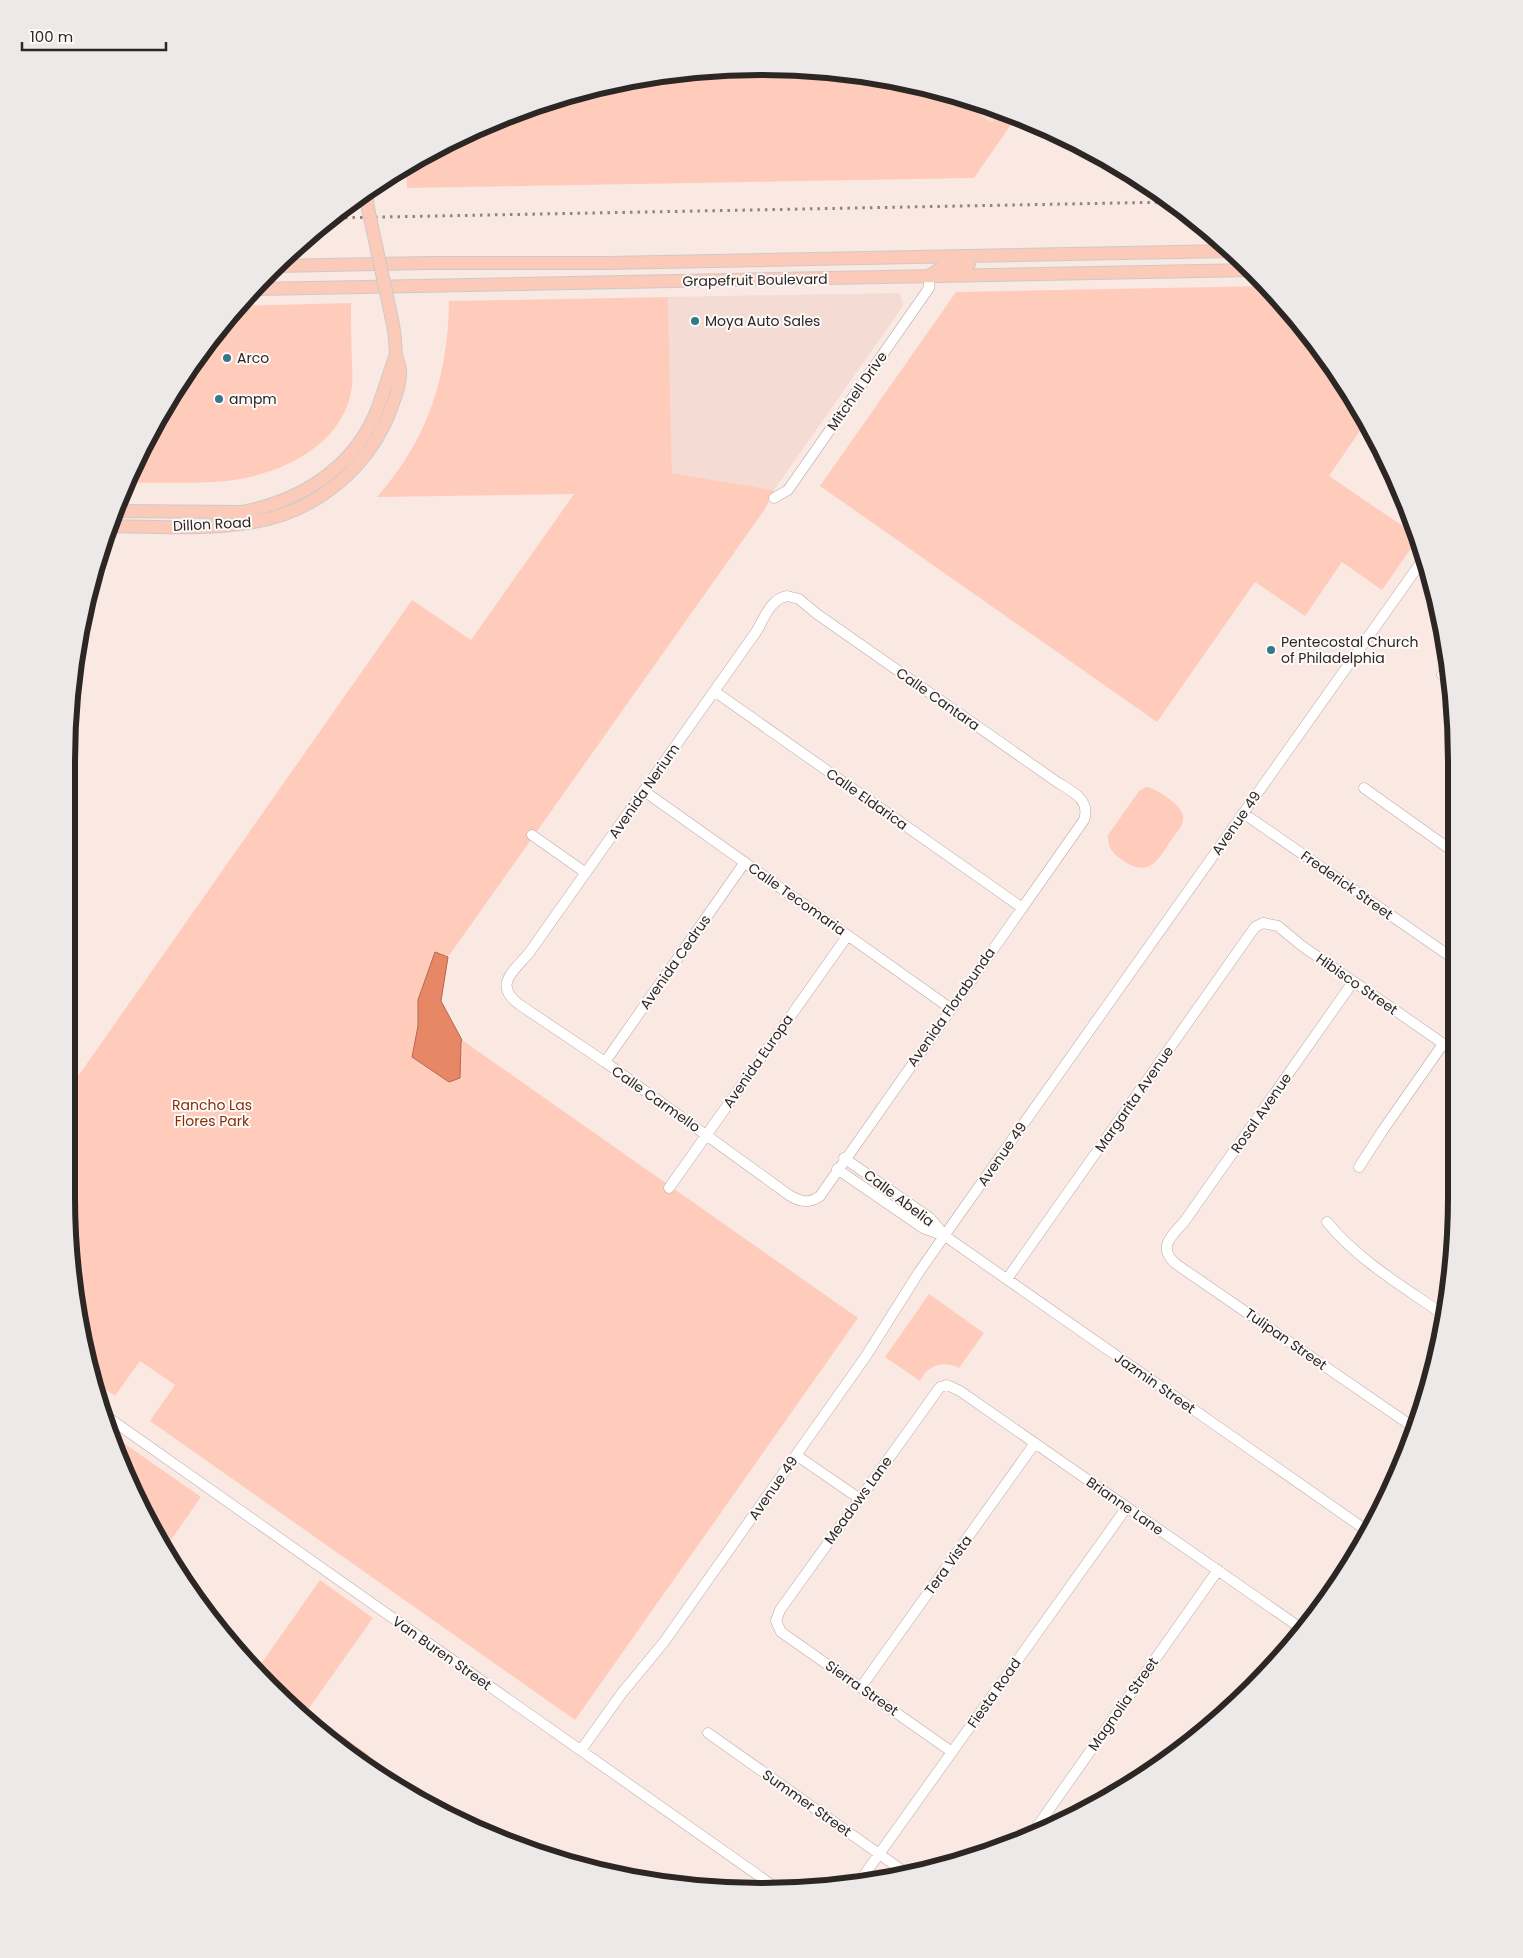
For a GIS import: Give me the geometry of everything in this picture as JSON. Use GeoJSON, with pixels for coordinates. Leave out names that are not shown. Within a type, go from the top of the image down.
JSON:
{"type":"FeatureCollection","features":[{"type":"Feature","properties":{"kind":"main road","name":"Dillon Road"},"geometry":{"type":"LineString","coordinates":[[117,526],[220,526],[276,517],[309,502],[336,485],[352,472],[378,436],[390,413],[400,372],[392,320],[368,200]]}},
{"type":"Feature","properties":{"kind":"main road","name":"Grapefruit Boulevard"},"geometry":{"type":"LineString","coordinates":[[287,266],[427,263],[616,263],[1221,251]]}},
{"type":"Feature","properties":{"kind":"main road"},"geometry":{"type":"LineString","coordinates":[[929,276],[943,267],[957,264],[1112,262],[1148,252]]}},
{"type":"Feature","properties":{"kind":"main road","name":"Grapefruit Boulevard"},"geometry":{"type":"LineString","coordinates":[[264,289],[1241,270]]}},
{"type":"Feature","properties":{"kind":"main road","name":"Dillon Road"},"geometry":{"type":"LineString","coordinates":[[122,511],[242,512],[261,509],[283,501],[311,487],[342,463],[362,440],[374,418],[396,355]]}},
{"type":"Feature","properties":{"kind":"street","name":"Mitchell Drive"},"geometry":{"type":"LineString","coordinates":[[774,498],[788,490],[845,410],[929,288],[929,276]]}},
{"type":"Feature","properties":{"kind":"street","name":"Avenue 49"},"geometry":{"type":"LineString","coordinates":[[581,1750],[622,1693],[664,1642],[866,1356],[919,1272],[1419,565]]}},
{"type":"Feature","properties":{"kind":"street","name":"Avenida Nerium"},"geometry":{"type":"LineString","coordinates":[[507,990],[508,976],[529,953],[586,873],[756,632],[774,602],[780,597],[787,596]]}},
{"type":"Feature","properties":{"kind":"street","name":"Calle Cantara"},"geometry":{"type":"LineString","coordinates":[[787,596],[800,599],[817,614],[1072,792],[1083,801],[1085,807]]}},
{"type":"Feature","properties":{"kind":"street","name":"Calle Eldarica"},"geometry":{"type":"LineString","coordinates":[[714,691],[1021,907]]}},
{"type":"Feature","properties":{"kind":"street"},"geometry":{"type":"LineString","coordinates":[[1364,788],[1448,848]]}},
{"type":"Feature","properties":{"kind":"street","name":"Calle Tecomaria"},"geometry":{"type":"LineString","coordinates":[[644,791],[950,1008]]}},
{"type":"Feature","properties":{"kind":"street","name":"Avenida Florabunda"},"geometry":{"type":"LineString","coordinates":[[808,1202],[820,1196],[844,1158],[1084,820],[1085,807]]}},
{"type":"Feature","properties":{"kind":"street","name":"Frederick Street"},"geometry":{"type":"LineString","coordinates":[[1243,813],[1448,954]]}},
{"type":"Feature","properties":{"kind":"street"},"geometry":{"type":"LineString","coordinates":[[532,835],[586,873]]}},
{"type":"Feature","properties":{"kind":"street","name":"Avenida Cedrus"},"geometry":{"type":"LineString","coordinates":[[605,1062],[744,862]]}},
{"type":"Feature","properties":{"kind":"street","name":"Hibisco Street"},"geometry":{"type":"LineString","coordinates":[[1263,923],[1271,923],[1278,926],[1302,946],[1447,1047]]}},
{"type":"Feature","properties":{"kind":"street","name":"Margarita Avenue"},"geometry":{"type":"LineString","coordinates":[[1007,1279],[1249,934],[1255,927],[1263,923]]}},
{"type":"Feature","properties":{"kind":"street","name":"Avenida Europa"},"geometry":{"type":"LineString","coordinates":[[669,1188],[848,935]]}},
{"type":"Feature","properties":{"kind":"street","name":"Rosal Avenue"},"geometry":{"type":"LineString","coordinates":[[1168,1243],[1171,1236],[1189,1214],[1353,982]]}},
{"type":"Feature","properties":{"kind":"street","name":"Calle Carmello"},"geometry":{"type":"LineString","coordinates":[[507,990],[514,1001],[605,1062],[789,1195],[808,1202]]}},
{"type":"Feature","properties":{"kind":"street"},"geometry":{"type":"LineString","coordinates":[[1360,1167],[1383,1130],[1447,1047]]}},
{"type":"Feature","properties":{"kind":"street","name":"Calle Abelia"},"geometry":{"type":"LineString","coordinates":[[844,1158],[930,1218],[945,1236]]}},
{"type":"Feature","properties":{"kind":"street","name":"Calle Abelia"},"geometry":{"type":"LineString","coordinates":[[837,1169],[923,1228],[945,1236]]}},
{"type":"Feature","properties":{"kind":"street"},"geometry":{"type":"LineString","coordinates":[[1328,1222],[1338,1235],[1363,1259],[1438,1311]]}},
{"type":"Feature","properties":{"kind":"street","name":"Jazmin Street"},"geometry":{"type":"LineString","coordinates":[[945,1236],[1363,1528]]}},
{"type":"Feature","properties":{"kind":"street","name":"Tulipan Street"},"geometry":{"type":"LineString","coordinates":[[1168,1243],[1167,1250],[1170,1258],[1176,1264],[1409,1424]]}},
{"type":"Feature","properties":{"kind":"street","name":"Brianne Lane"},"geometry":{"type":"LineString","coordinates":[[947,1385],[960,1391],[1297,1625]]}},
{"type":"Feature","properties":{"kind":"street","name":"Meadows Lane"},"geometry":{"type":"LineString","coordinates":[[776,1621],[780,1610],[934,1393],[940,1387],[947,1385]]}},
{"type":"Feature","properties":{"kind":"street","name":"Van Buren Street"},"geometry":{"type":"LineString","coordinates":[[112,1420],[769,1883]]}},
{"type":"Feature","properties":{"kind":"street","name":"Tera Vista"},"geometry":{"type":"LineString","coordinates":[[861,1687],[1035,1444]]}},
{"type":"Feature","properties":{"kind":"street"},"geometry":{"type":"LineString","coordinates":[[796,1455],[860,1499]]}},
{"type":"Feature","properties":{"kind":"street","name":"Fiesta Road"},"geometry":{"type":"LineString","coordinates":[[864,1875],[1126,1507]]}},
{"type":"Feature","properties":{"kind":"street","name":"Magnolia Street"},"geometry":{"type":"LineString","coordinates":[[1037,1825],[1218,1570]]}},
{"type":"Feature","properties":{"kind":"street","name":"Sierra Street"},"geometry":{"type":"LineString","coordinates":[[776,1621],[782,1632],[952,1752]]}},
{"type":"Feature","properties":{"kind":"street","name":"Summer Street"},"geometry":{"type":"LineString","coordinates":[[708,1732],[900,1869]]}},
{"type":"Feature","properties":{"kind":"shaded area"},"geometry":{"type":"Polygon","coordinates":[[[970,107],[996,116],[992,123],[970,107]]]}},
{"type":"Feature","properties":{"kind":"shaded area"},"geometry":{"type":"Polygon","coordinates":[[[900,293],[903,306],[774,490],[672,473],[668,297],[900,293]]]}},
{"type":"Feature","properties":{"kind":"shaded area"},"geometry":{"type":"Polygon","coordinates":[[[435,952],[448,957],[441,1001],[462,1040],[460,1078],[449,1082],[412,1057],[418,1026],[418,1000],[435,952]]]}},
{"type":"Feature","properties":{"kind":"green space"},"geometry":{"type":"Polygon","coordinates":[[[717,76],[806,76],[851,81],[939,98],[970,107],[992,123],[996,116],[1012,123],[974,178],[407,188],[406,174],[418,167],[499,127],[541,111],[584,98],[628,88],[717,76]]]}},
{"type":"Feature","properties":{"kind":"green space"},"geometry":{"type":"Polygon","coordinates":[[[1257,286],[1306,344],[1332,380],[1362,429],[1329,476],[1408,529],[1413,545],[1382,590],[1342,562],[1305,616],[1255,582],[1157,722],[820,486],[956,292],[1257,286]]]}},
{"type":"Feature","properties":{"kind":"green space","name":"Rancho Las Flores Park"},"geometry":{"type":"Polygon","coordinates":[[[668,297],[672,473],[774,490],[765,509],[448,957],[446,955],[418,1000],[418,1026],[412,1057],[449,1082],[460,1078],[462,1040],[858,1318],[575,1720],[150,1421],[175,1385],[140,1361],[115,1396],[102,1387],[88,1330],[76,1241],[75,1081],[412,600],[471,640],[574,494],[377,497],[410,453],[432,406],[444,356],[448,329],[449,301],[668,297]]]}},
{"type":"Feature","properties":{"kind":"green space"},"geometry":{"type":"Polygon","coordinates":[[[351,303],[352,386],[347,407],[337,425],[323,441],[306,454],[287,465],[266,472],[225,481],[134,483],[167,418],[191,380],[248,306],[351,303]]]}},
{"type":"Feature","properties":{"kind":"green space"},"geometry":{"type":"Polygon","coordinates":[[[1146,787],[1162,794],[1173,802],[1182,812],[1183,819],[1180,828],[1157,860],[1146,867],[1139,868],[1122,860],[1113,852],[1109,844],[1108,835],[1139,791],[1146,787]]]}},
{"type":"Feature","properties":{"kind":"green space"},"geometry":{"type":"Polygon","coordinates":[[[929,1294],[984,1333],[959,1368],[948,1364],[936,1365],[927,1371],[920,1381],[885,1357],[929,1294]]]}},
{"type":"Feature","properties":{"kind":"green space"},"geometry":{"type":"Polygon","coordinates":[[[120,1440],[201,1497],[169,1543],[146,1500],[120,1440]]]}},
{"type":"Feature","properties":{"kind":"green space"},"geometry":{"type":"Polygon","coordinates":[[[320,1580],[373,1618],[307,1711],[369,1755],[367,1758],[309,1713],[260,1665],[320,1580]]]}},
{"type":"Feature","properties":{"kind":"railway"},"geometry":{"type":"LineString","coordinates":[[343,218],[1159,202]]}},
{"type":"Feature","properties":{"kind":"place","name":"Moya Auto Sales"},"geometry":{"type":"Point","coordinates":[695,321]}},
{"type":"Feature","properties":{"kind":"place","name":"Arco"},"geometry":{"type":"Point","coordinates":[227,358]}},
{"type":"Feature","properties":{"kind":"place","name":"ampm"},"geometry":{"type":"Point","coordinates":[219,399]}},
{"type":"Feature","properties":{"kind":"place","name":"Pentecostal Church of Philadelphia"},"geometry":{"type":"Point","coordinates":[1271,650]}}]}
